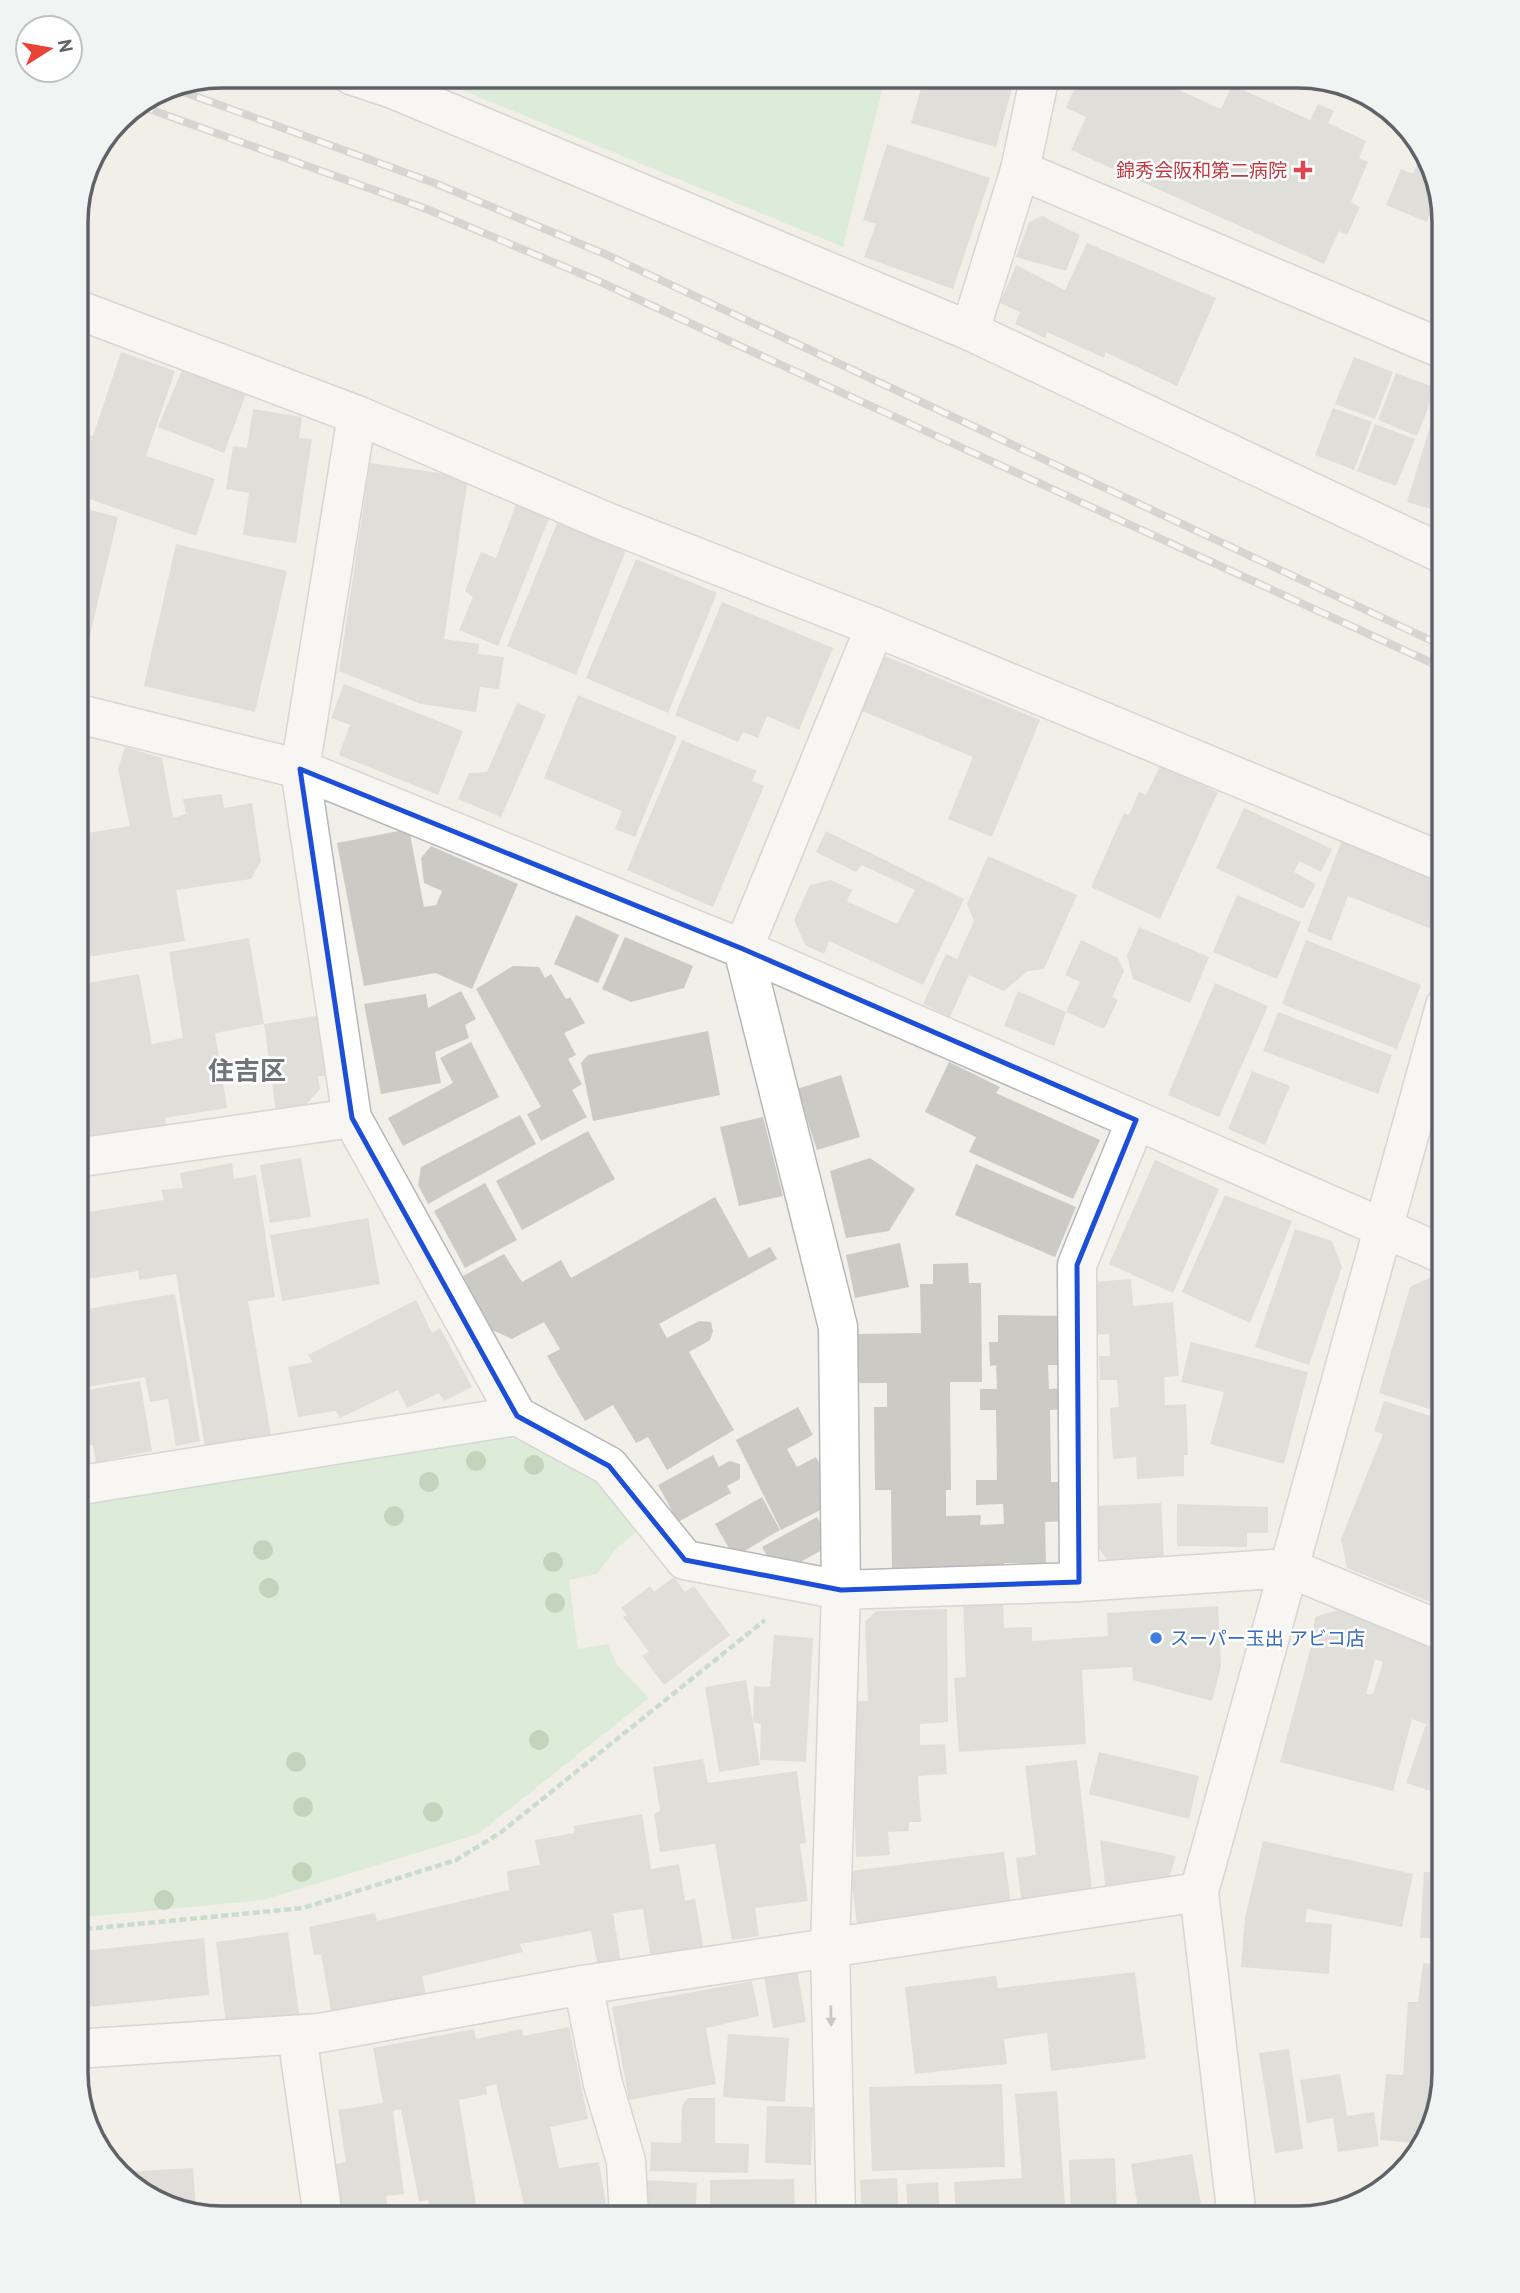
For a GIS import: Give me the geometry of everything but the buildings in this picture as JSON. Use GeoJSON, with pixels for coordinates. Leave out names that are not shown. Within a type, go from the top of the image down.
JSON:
{"type":"FeatureCollection","features":[{"type":"Feature","properties":{"kind":"street"},"geometry":{"type":"LineString","coordinates":[[408,88],[970,331],[1432,549]]}},
{"type":"Feature","properties":{"kind":"street"},"geometry":{"type":"LineString","coordinates":[[970,331],[1020,170],[1037,88]]}},
{"type":"Feature","properties":{"kind":"street"},"geometry":{"type":"LineString","coordinates":[[1020,170],[1432,344]]}},
{"type":"Feature","properties":{"kind":"street"},"geometry":{"type":"LineString","coordinates":[[88,314],[357,415],[607,522],[875,627],[1432,858]]}},
{"type":"Feature","properties":{"kind":"street"},"geometry":{"type":"LineString","coordinates":[[357,415],[300,769],[352,1118],[517,1416],[610,1466],[685,1560],[841,1590],[1079,1582],[1289,1568],[1432,1627]]}},
{"type":"Feature","properties":{"kind":"street"},"geometry":{"type":"LineString","coordinates":[[836,2206],[830,1947],[841,1590],[838,1326],[743,949],[875,627]]}},
{"type":"Feature","properties":{"kind":"street"},"geometry":{"type":"LineString","coordinates":[[88,716],[300,769],[743,949],[1432,1249]]}},
{"type":"Feature","properties":{"kind":"street"},"geometry":{"type":"LineString","coordinates":[[1236,2206],[1199,1892],[1432,1053]]}},
{"type":"Feature","properties":{"kind":"street"},"geometry":{"type":"LineString","coordinates":[[88,1156],[352,1118]]}},
{"type":"Feature","properties":{"kind":"street"},"geometry":{"type":"LineString","coordinates":[[1079,1582],[1077,1265],[1136,1120]]}},
{"type":"Feature","properties":{"kind":"street"},"geometry":{"type":"LineString","coordinates":[[88,1484],[517,1416]]}},
{"type":"Feature","properties":{"kind":"street"},"geometry":{"type":"LineString","coordinates":[[88,2048],[320,2033],[583,1984],[1199,1892]]}},
{"type":"Feature","properties":{"kind":"street"},"geometry":{"type":"LineString","coordinates":[[583,1984],[603,2084],[626,2161],[628,2205]]}},
{"type":"Feature","properties":{"kind":"street"},"geometry":{"type":"LineString","coordinates":[[297,2035],[321,2205]]}},
{"type":"Feature","properties":{"kind":"path"},"geometry":{"type":"LineString","coordinates":[[88,1929],[303,1909],[456,1860],[500,1833],[765,1620],[774,1616]]}},
{"type":"Feature","properties":{"kind":"highlighted area"},"geometry":{"type":"Polygon","coordinates":[[[300,769],[743,949],[1136,1120],[1077,1265],[1079,1582],[841,1590],[685,1560],[609,1466],[517,1416],[352,1118],[300,769]]]}},
{"type":"Feature","properties":{"kind":"green space"},"geometry":{"type":"Polygon","coordinates":[[[458,88],[883,88],[843,247],[458,88]]]}},
{"type":"Feature","properties":{"kind":"green space"},"geometry":{"type":"Polygon","coordinates":[[[511,1437],[599,1474],[638,1530],[614,1551],[597,1574],[569,1580],[578,1649],[608,1644],[617,1665],[649,1698],[478,1834],[263,1900],[88,1917],[88,1503],[511,1437]]]}},
{"type":"Feature","properties":{"kind":"railway"},"geometry":{"type":"LineString","coordinates":[[186,93],[437,184],[607,255],[1432,641]]}},
{"type":"Feature","properties":{"kind":"railway"},"geometry":{"type":"LineString","coordinates":[[150,109],[424,208],[596,280],[1432,663]]}},
{"type":"Feature","properties":{"kind":"place","name":"錦秀会阪和第二病院"},"geometry":{"type":"Point","coordinates":[1303,170]}},
{"type":"Feature","properties":{"kind":"place","name":"スーパー玉出 アビコ店"},"geometry":{"type":"Point","coordinates":[1156,1638]}},
{"type":"Feature","properties":{"kind":"district","name":"住吉区"},"geometry":{"type":"Point","coordinates":[247,1071]}}]}
